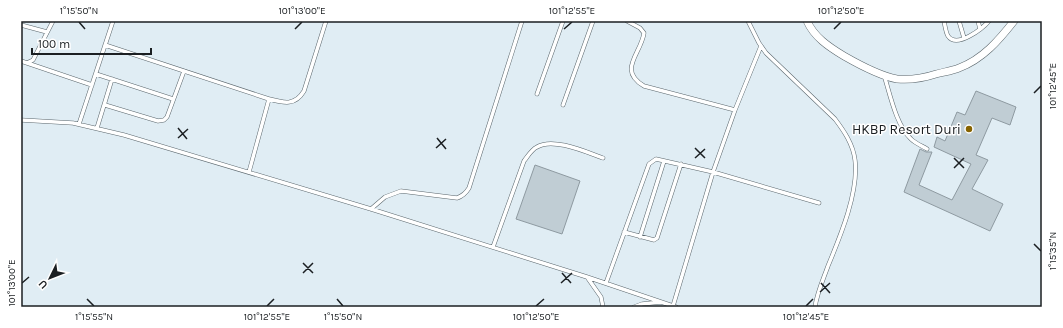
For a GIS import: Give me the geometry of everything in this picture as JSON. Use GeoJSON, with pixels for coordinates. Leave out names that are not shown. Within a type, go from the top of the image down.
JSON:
{"type":"FeatureCollection","features":[{"type":"Feature","properties":{"kind":"street"},"geometry":{"type":"LineString","coordinates":[[807,21],[810,28],[824,43],[853,61],[884,75],[898,79],[925,77],[959,68],[987,51],[998,41],[1014,21]]}},
{"type":"Feature","properties":{"kind":"lane"},"geometry":{"type":"LineString","coordinates":[[21,62],[33,60],[53,21]]}},
{"type":"Feature","properties":{"kind":"lane"},"geometry":{"type":"LineString","coordinates":[[79,124],[113,21]]}},
{"type":"Feature","properties":{"kind":"lane"},"geometry":{"type":"LineString","coordinates":[[105,45],[269,99],[295,102],[304,92],[326,21]]}},
{"type":"Feature","properties":{"kind":"lane"},"geometry":{"type":"LineString","coordinates":[[371,209],[385,197],[394,192],[401,191],[457,198],[462,197],[466,193],[470,188],[522,21]]}},
{"type":"Feature","properties":{"kind":"lane"},"geometry":{"type":"LineString","coordinates":[[537,94],[563,21]]}},
{"type":"Feature","properties":{"kind":"lane"},"geometry":{"type":"LineString","coordinates":[[563,105],[593,21]]}},
{"type":"Feature","properties":{"kind":"lane"},"geometry":{"type":"LineString","coordinates":[[627,21],[640,28],[644,33],[631,70],[633,77],[638,82],[644,86],[735,110]]}},
{"type":"Feature","properties":{"kind":"lane"},"geometry":{"type":"LineString","coordinates":[[748,21],[761,46],[784,71],[835,119],[844,131],[855,159],[855,177],[852,198],[839,239],[816,299],[811,307]]}},
{"type":"Feature","properties":{"kind":"lane"},"geometry":{"type":"LineString","coordinates":[[944,21],[947,36],[950,39],[956,40],[975,34],[989,21]]}},
{"type":"Feature","properties":{"kind":"lane"},"geometry":{"type":"LineString","coordinates":[[959,21],[964,38]]}},
{"type":"Feature","properties":{"kind":"lane"},"geometry":{"type":"LineString","coordinates":[[978,21],[980,29]]}},
{"type":"Feature","properties":{"kind":"lane"},"geometry":{"type":"LineString","coordinates":[[21,25],[47,32]]}},
{"type":"Feature","properties":{"kind":"lane"},"geometry":{"type":"LineString","coordinates":[[21,120],[79,124],[124,135],[493,247],[675,307],[713,172],[735,110],[761,46]]}},
{"type":"Feature","properties":{"kind":"lane"},"geometry":{"type":"LineString","coordinates":[[27,62],[92,85]]}},
{"type":"Feature","properties":{"kind":"lane"},"geometry":{"type":"LineString","coordinates":[[105,105],[158,121],[164,120],[167,117],[184,71]]}},
{"type":"Feature","properties":{"kind":"lane"},"geometry":{"type":"LineString","coordinates":[[96,74],[173,99]]}},
{"type":"Feature","properties":{"kind":"lane"},"geometry":{"type":"LineString","coordinates":[[884,75],[896,112],[905,132],[912,140],[927,149]]}},
{"type":"Feature","properties":{"kind":"lane"},"geometry":{"type":"LineString","coordinates":[[96,128],[105,105],[112,79]]}},
{"type":"Feature","properties":{"kind":"lane"},"geometry":{"type":"LineString","coordinates":[[249,172],[269,99]]}},
{"type":"Feature","properties":{"kind":"lane"},"geometry":{"type":"LineString","coordinates":[[493,247],[524,161],[530,152],[536,147],[545,144],[561,144],[603,158]]}},
{"type":"Feature","properties":{"kind":"lane"},"geometry":{"type":"LineString","coordinates":[[606,283],[649,164],[656,159],[713,172],[819,203]]}},
{"type":"Feature","properties":{"kind":"lane"},"geometry":{"type":"LineString","coordinates":[[640,237],[664,161]]}},
{"type":"Feature","properties":{"kind":"lane"},"geometry":{"type":"LineString","coordinates":[[624,232],[654,240],[657,238],[681,164]]}},
{"type":"Feature","properties":{"kind":"lane"},"geometry":{"type":"LineString","coordinates":[[587,277],[601,297],[603,307]]}},
{"type":"Feature","properties":{"kind":"lane"},"geometry":{"type":"LineString","coordinates":[[815,307],[816,299]]}},
{"type":"Feature","properties":{"kind":"lane"},"geometry":{"type":"LineString","coordinates":[[634,307],[642,304],[662,302]]}},
{"type":"Feature","properties":{"kind":"building"},"geometry":{"type":"Polygon","coordinates":[[[976,91],[1016,107],[1010,125],[992,118],[976,155],[988,160],[972,189],[1003,204],[990,231],[904,192],[920,149],[926,152],[932,152],[919,185],[952,200],[971,164],[934,147],[937,137],[945,141],[957,112],[965,115],[976,91]]]}},
{"type":"Feature","properties":{"kind":"building"},"geometry":{"type":"Polygon","coordinates":[[[535,165],[580,181],[562,234],[516,219],[535,165]]]}},
{"type":"Feature","properties":{"kind":"place","name":"HKBP Resort Duri"},"geometry":{"type":"Point","coordinates":[969,129]}}]}
